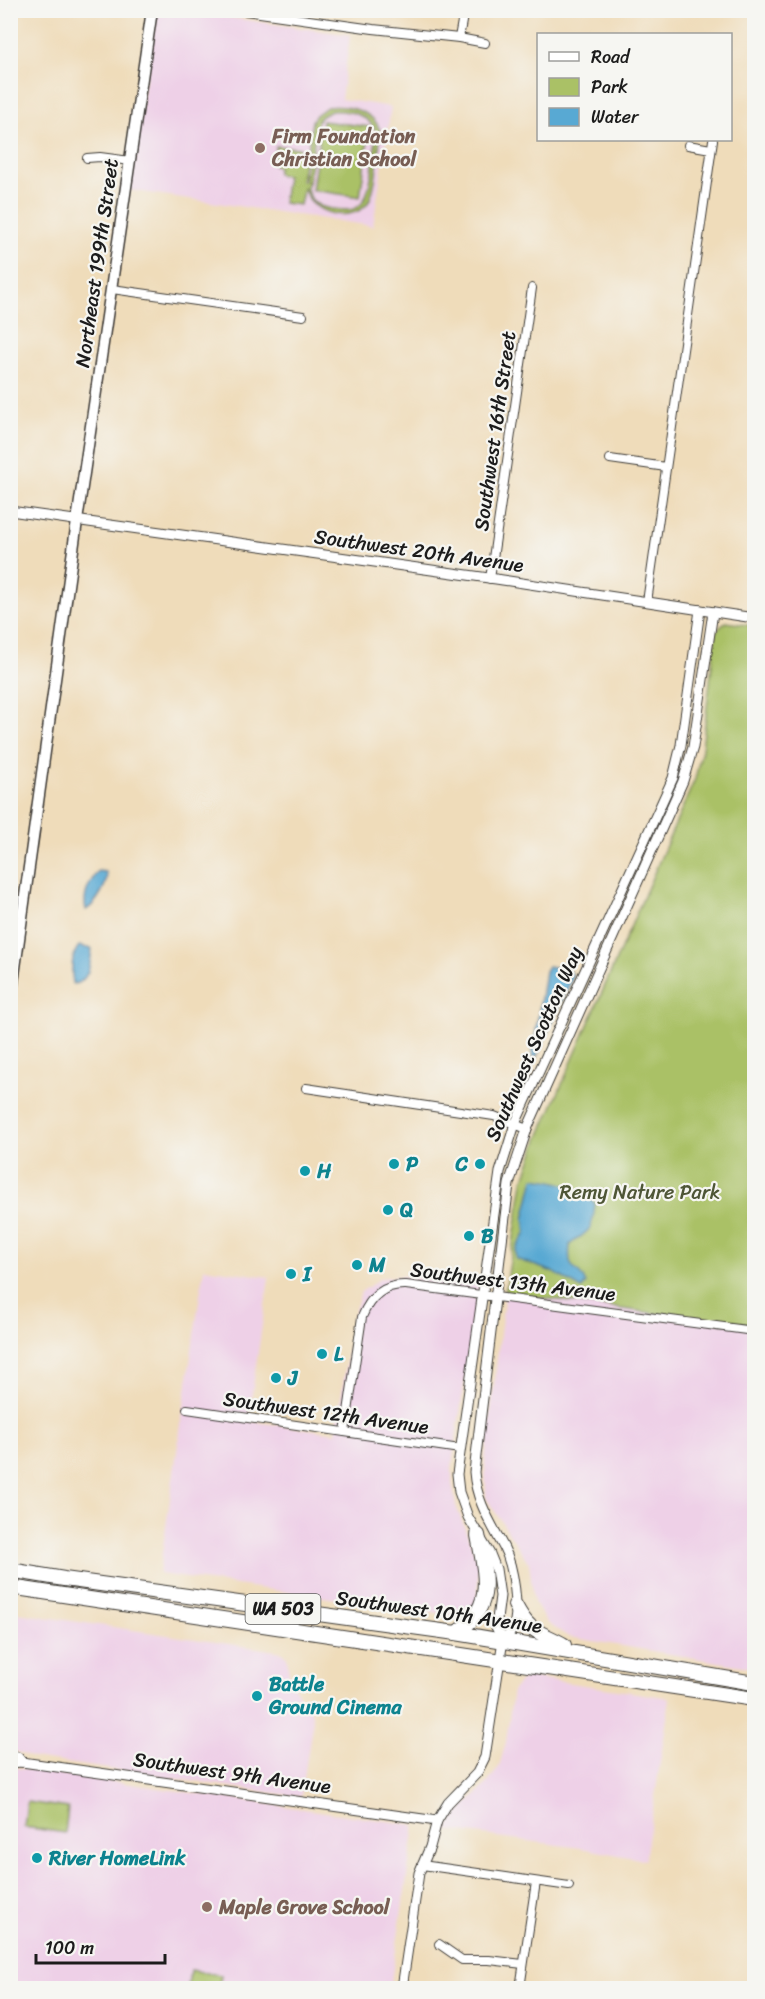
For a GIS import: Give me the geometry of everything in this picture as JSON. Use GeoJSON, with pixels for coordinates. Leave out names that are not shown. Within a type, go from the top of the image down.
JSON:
{"type":"FeatureCollection","features":[{"type":"Feature","properties":{"kind":"highway"},"geometry":{"type":"LineString","coordinates":[[456,1633],[477,1616],[483,1602],[485,1579],[478,1535]]}},
{"type":"Feature","properties":{"kind":"highway","name":"Southwest 10th Avenue"},"geometry":{"type":"LineString","coordinates":[[10,1570],[64,1580],[503,1640],[754,1683]]}},
{"type":"Feature","properties":{"kind":"highway","name":"Southwest 10th Avenue"},"geometry":{"type":"LineString","coordinates":[[10,1587],[754,1700]]}},
{"type":"Feature","properties":{"kind":"highway"},"geometry":{"type":"LineString","coordinates":[[515,1605],[527,1624],[537,1633],[576,1652]]}},
{"type":"Feature","properties":{"kind":"main road","name":"Northeast 199th Street"},"geometry":{"type":"LineString","coordinates":[[10,1004],[77,521],[152,10]]}},
{"type":"Feature","properties":{"kind":"street"},"geometry":{"type":"LineString","coordinates":[[238,10],[485,43]]}},
{"type":"Feature","properties":{"kind":"street"},"geometry":{"type":"LineString","coordinates":[[459,38],[464,10]]}},
{"type":"Feature","properties":{"kind":"street"},"geometry":{"type":"LineString","coordinates":[[647,602],[712,141]]}},
{"type":"Feature","properties":{"kind":"street"},"geometry":{"type":"LineString","coordinates":[[688,145],[711,148]]}},
{"type":"Feature","properties":{"kind":"street"},"geometry":{"type":"LineString","coordinates":[[87,158],[100,157],[130,161]]}},
{"type":"Feature","properties":{"kind":"street","name":"Southwest 16th Street"},"geometry":{"type":"LineString","coordinates":[[490,579],[532,288]]}},
{"type":"Feature","properties":{"kind":"street"},"geometry":{"type":"LineString","coordinates":[[112,289],[303,316]]}},
{"type":"Feature","properties":{"kind":"street"},"geometry":{"type":"LineString","coordinates":[[610,459],[666,467]]}},
{"type":"Feature","properties":{"kind":"street","name":"Southwest 20th Avenue"},"geometry":{"type":"LineString","coordinates":[[10,511],[754,618]]}},
{"type":"Feature","properties":{"kind":"street","name":"Southwest Scotton Way"},"geometry":{"type":"LineString","coordinates":[[402,1989],[422,1865],[437,1821],[448,1803],[477,1773],[485,1757],[503,1640],[496,1627],[500,1596],[496,1569],[490,1554],[468,1517],[459,1492],[457,1474],[500,1172],[515,1124],[676,768],[700,610]]}},
{"type":"Feature","properties":{"kind":"street","name":"Southwest Scotton Way"},"geometry":{"type":"LineString","coordinates":[[503,1640],[513,1630],[514,1585],[508,1559],[484,1513],[474,1479],[478,1428],[509,1184],[527,1129],[676,799],[689,762],[713,612]]}},
{"type":"Feature","properties":{"kind":"street"},"geometry":{"type":"LineString","coordinates":[[648,832],[659,837]]}},
{"type":"Feature","properties":{"kind":"street"},"geometry":{"type":"LineString","coordinates":[[306,1088],[494,1116],[527,1129]]}},
{"type":"Feature","properties":{"kind":"street","name":"Southwest 13th Avenue"},"geometry":{"type":"LineString","coordinates":[[345,1432],[362,1317],[369,1301],[388,1287],[397,1285],[754,1331]]}},
{"type":"Feature","properties":{"kind":"street","name":"Southwest 12th Avenue"},"geometry":{"type":"LineString","coordinates":[[187,1409],[460,1449]]}},
{"type":"Feature","properties":{"kind":"street","name":"Southwest 9th Avenue"},"geometry":{"type":"LineString","coordinates":[[10,1755],[22,1761]]}},
{"type":"Feature","properties":{"kind":"street","name":"Southwest 9th Avenue"},"geometry":{"type":"LineString","coordinates":[[10,1763],[22,1761],[437,1821]]}},
{"type":"Feature","properties":{"kind":"street"},"geometry":{"type":"LineString","coordinates":[[422,1865],[569,1886]]}},
{"type":"Feature","properties":{"kind":"street"},"geometry":{"type":"LineString","coordinates":[[520,1989],[536,1882]]}},
{"type":"Feature","properties":{"kind":"street"},"geometry":{"type":"LineString","coordinates":[[439,1944],[462,1960],[489,1959],[524,1965]]}},
{"type":"Feature","properties":{"kind":"shaded area","name":"Firm Foundation Christian School"},"geometry":{"type":"Polygon","coordinates":[[[156,11],[184,11],[350,35],[341,99],[391,107],[373,226],[129,190],[156,11]]]}},
{"type":"Feature","properties":{"kind":"shaded area"},"geometry":{"type":"Polygon","coordinates":[[[204,1268],[269,1277],[248,1421],[336,1433],[353,1316],[361,1292],[381,1278],[402,1276],[479,1285],[452,1465],[456,1506],[478,1562],[478,1601],[465,1617],[159,1574],[204,1268]]]}},
{"type":"Feature","properties":{"kind":"shaded area"},"geometry":{"type":"Polygon","coordinates":[[[505,1293],[754,1326],[754,1668],[569,1637],[547,1623],[534,1602],[529,1563],[486,1498],[485,1461],[505,1293]]]}},
{"type":"Feature","properties":{"kind":"shaded area"},"geometry":{"type":"Polygon","coordinates":[[[10,1612],[283,1652],[287,1657],[290,1682],[311,1711],[313,1719],[301,1797],[33,1758],[11,1750],[10,1612]]]}},
{"type":"Feature","properties":{"kind":"shaded area"},"geometry":{"type":"Polygon","coordinates":[[[530,1677],[670,1698],[645,1860],[581,1848],[447,1830],[455,1816],[487,1784],[499,1767],[506,1742],[513,1690],[523,1679],[530,1677]]]}},
{"type":"Feature","properties":{"kind":"shaded area","name":"Maple Grove School"},"geometry":{"type":"Polygon","coordinates":[[[11,1767],[415,1825],[390,1988],[11,1988],[11,1767]]]}},
{"type":"Feature","properties":{"kind":"green space"},"geometry":{"type":"Polygon","coordinates":[[[327,107],[351,108],[365,113],[380,130],[373,190],[367,204],[351,214],[331,213],[321,209],[307,196],[304,186],[300,205],[283,203],[287,176],[277,174],[278,167],[273,166],[276,146],[299,148],[305,156],[301,181],[304,181],[312,121],[327,107]],[[331,111],[320,117],[317,122],[307,190],[319,206],[349,210],[359,206],[367,193],[372,172],[376,133],[364,117],[331,111]]]}},
{"type":"Feature","properties":{"kind":"green space"},"geometry":{"type":"Polygon","coordinates":[[[322,121],[370,127],[360,197],[312,190],[322,121]]]}},
{"type":"Feature","properties":{"kind":"green space","name":"Remy Nature Park"},"geometry":{"type":"Polygon","coordinates":[[[726,622],[754,626],[754,1327],[505,1293],[523,1182],[539,1137],[695,779],[702,749],[716,631],[726,622]]]}},
{"type":"Feature","properties":{"kind":"green space"},"geometry":{"type":"Polygon","coordinates":[[[27,1802],[68,1808],[65,1833],[24,1827],[27,1802]]]}},
{"type":"Feature","properties":{"kind":"green space"},"geometry":{"type":"Polygon","coordinates":[[[190,1970],[221,1975],[219,1988],[188,1988],[190,1970]]]}},
{"type":"Feature","properties":{"kind":"water"},"geometry":{"type":"Polygon","coordinates":[[[98,871],[106,872],[106,882],[97,899],[86,910],[86,894],[98,871]]]}},
{"type":"Feature","properties":{"kind":"water"},"geometry":{"type":"Polygon","coordinates":[[[79,946],[92,949],[91,960],[83,980],[73,984],[72,964],[79,946]]]}},
{"type":"Feature","properties":{"kind":"water"},"geometry":{"type":"Polygon","coordinates":[[[548,966],[568,970],[572,974],[572,979],[536,1058],[532,1057],[545,971],[548,966]]]}},
{"type":"Feature","properties":{"kind":"water"},"geometry":{"type":"Polygon","coordinates":[[[534,1178],[576,1189],[595,1204],[589,1229],[570,1244],[571,1265],[586,1283],[582,1289],[553,1272],[516,1259],[516,1249],[526,1232],[524,1219],[534,1178]]]}},
{"type":"Feature","properties":{"kind":"place","name":"Firm Foundation Christian School"},"geometry":{"type":"Point","coordinates":[260,148]}},
{"type":"Feature","properties":{"kind":"place","name":"P"},"geometry":{"type":"Point","coordinates":[394,1164]}},
{"type":"Feature","properties":{"kind":"place","name":"C"},"geometry":{"type":"Point","coordinates":[480,1164]}},
{"type":"Feature","properties":{"kind":"place","name":"H"},"geometry":{"type":"Point","coordinates":[305,1171]}},
{"type":"Feature","properties":{"kind":"place","name":"Q"},"geometry":{"type":"Point","coordinates":[388,1210]}},
{"type":"Feature","properties":{"kind":"place","name":"B"},"geometry":{"type":"Point","coordinates":[469,1236]}},
{"type":"Feature","properties":{"kind":"place","name":"M"},"geometry":{"type":"Point","coordinates":[357,1265]}},
{"type":"Feature","properties":{"kind":"place","name":"I"},"geometry":{"type":"Point","coordinates":[291,1274]}},
{"type":"Feature","properties":{"kind":"place","name":"L"},"geometry":{"type":"Point","coordinates":[322,1354]}},
{"type":"Feature","properties":{"kind":"place","name":"J"},"geometry":{"type":"Point","coordinates":[276,1378]}},
{"type":"Feature","properties":{"kind":"place","name":"Battle Ground Cinema"},"geometry":{"type":"Point","coordinates":[257,1696]}},
{"type":"Feature","properties":{"kind":"place","name":"River HomeLink"},"geometry":{"type":"Point","coordinates":[37,1858]}},
{"type":"Feature","properties":{"kind":"place","name":"Maple Grove School"},"geometry":{"type":"Point","coordinates":[207,1907]}}]}
